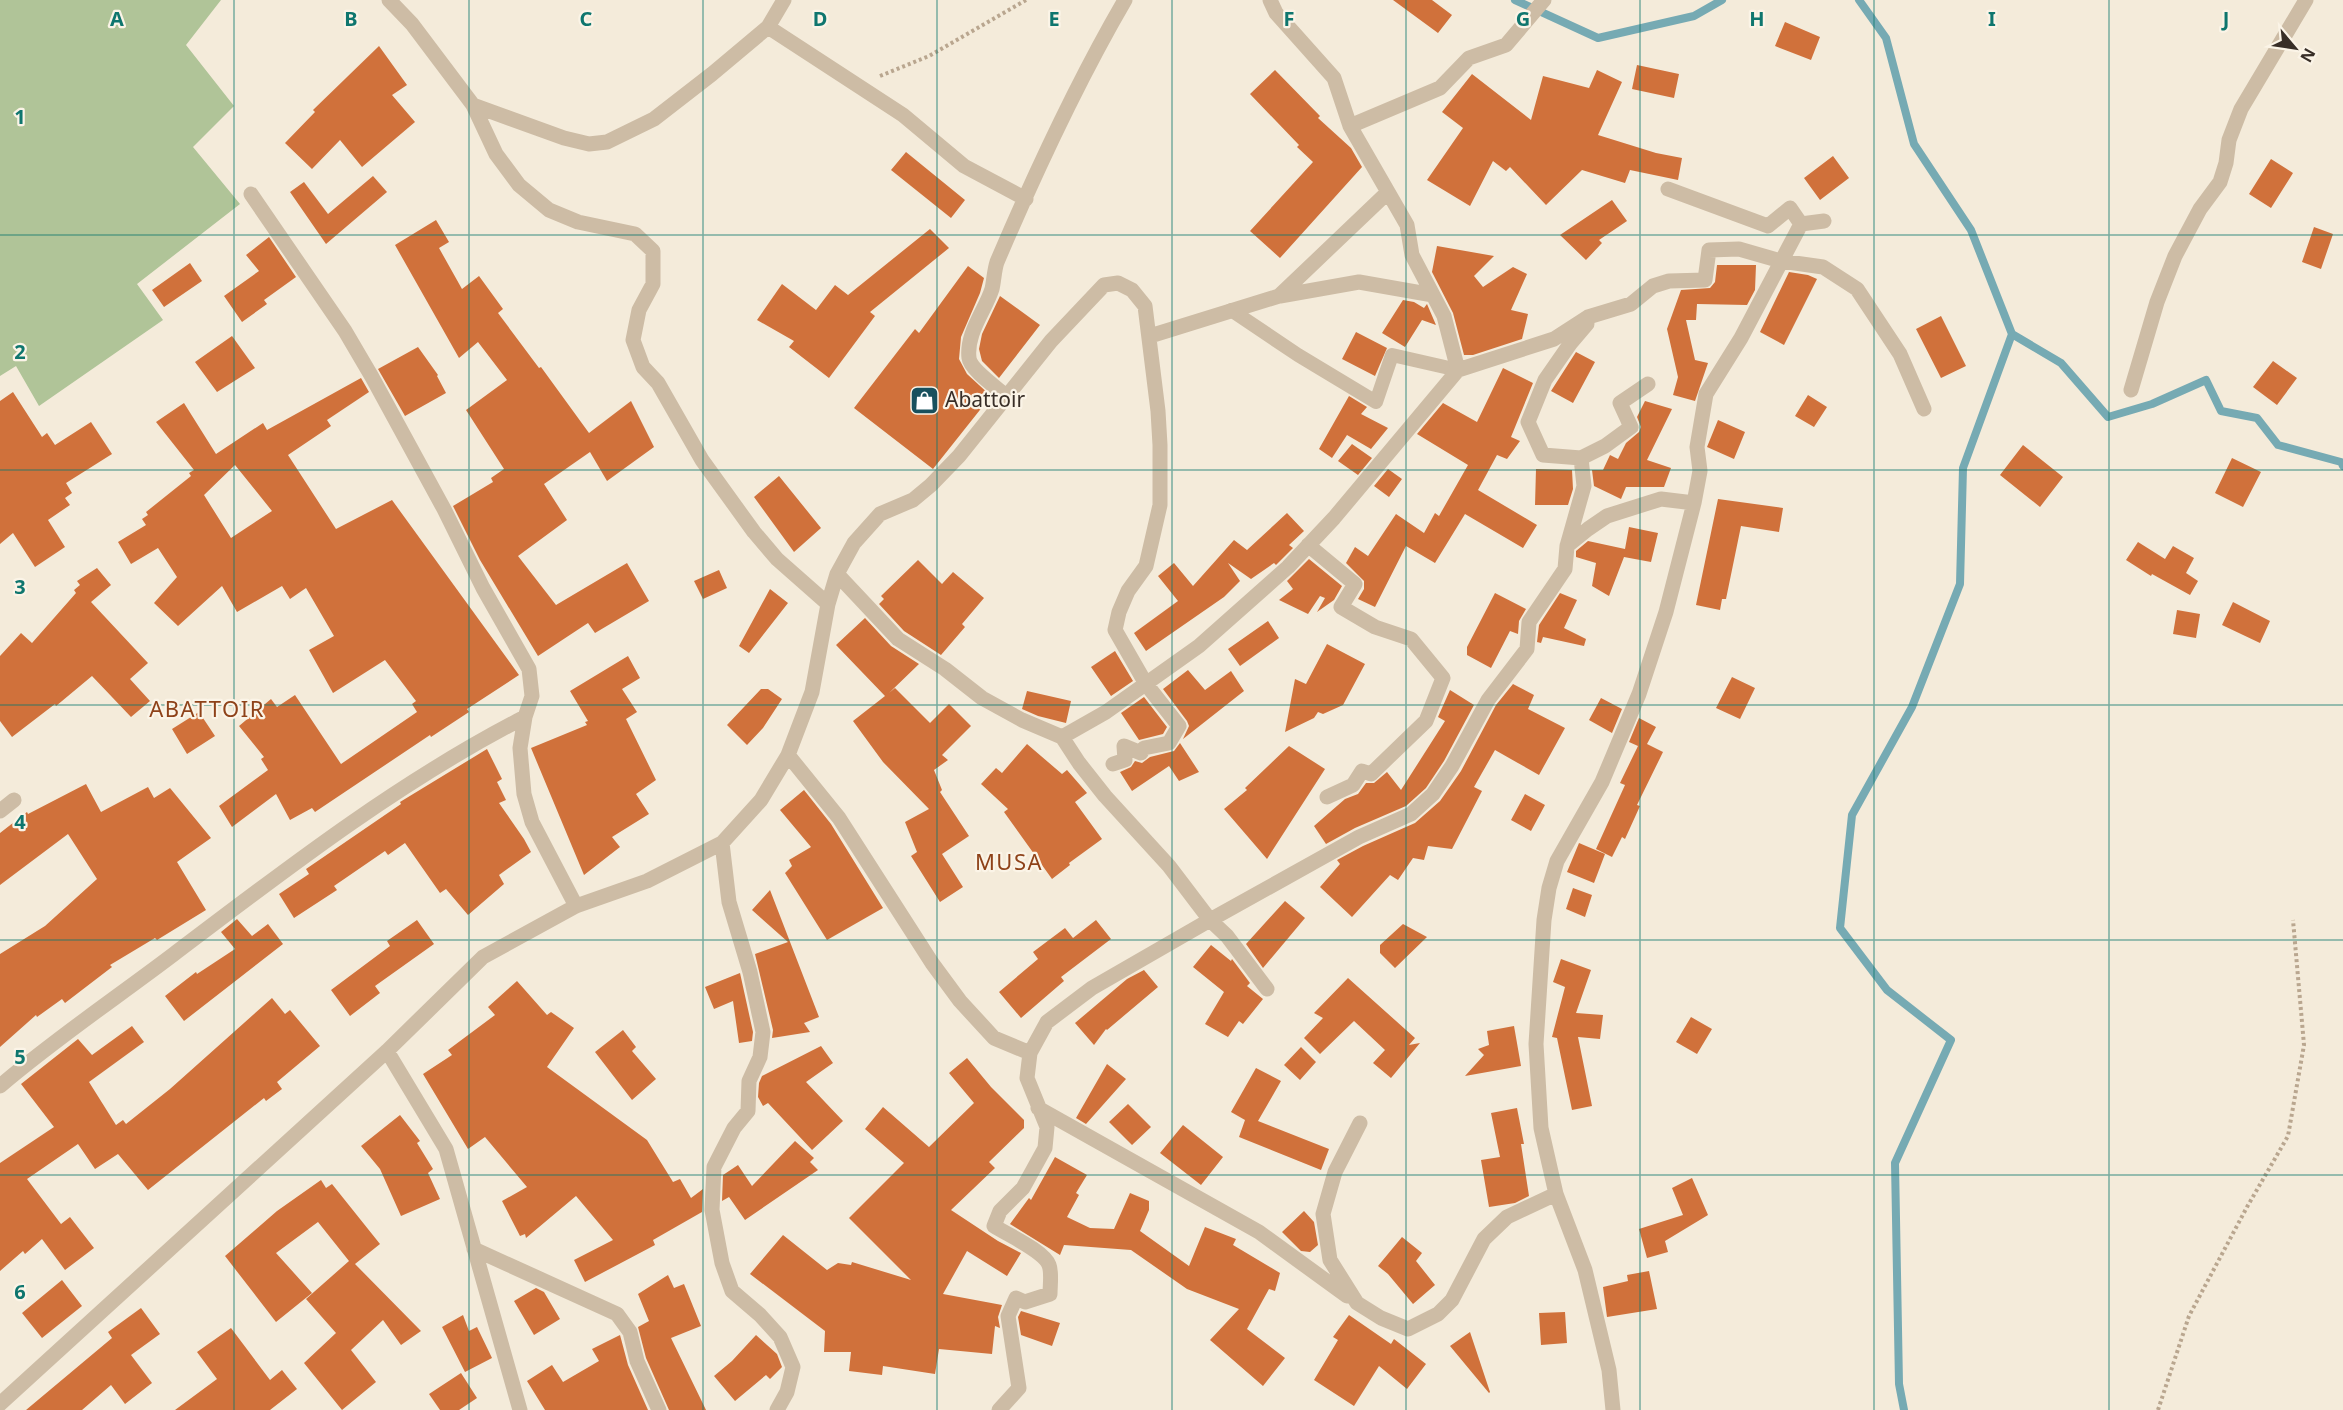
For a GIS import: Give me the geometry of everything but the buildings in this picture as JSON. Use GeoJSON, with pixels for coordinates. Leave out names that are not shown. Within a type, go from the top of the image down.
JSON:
{"type":"FeatureCollection","features":[{"type":"Feature","properties":{"kind":"street"},"geometry":{"type":"LineString","coordinates":[[389,0],[412,24],[473,105],[496,154],[519,185],[549,210],[578,222],[635,234],[653,251],[653,284],[639,310],[633,340],[643,367],[658,383],[702,460],[754,532],[777,559],[828,604]]}},
{"type":"Feature","properties":{"kind":"street"},"geometry":{"type":"LineString","coordinates":[[473,105],[564,138],[589,144],[607,142],[654,119],[712,74],[768,27],[784,0]]}},
{"type":"Feature","properties":{"kind":"street"},"geometry":{"type":"LineString","coordinates":[[1006,396],[970,364],[968,356],[973,333],[991,291],[996,264],[1090,60],[1125,0]]}},
{"type":"Feature","properties":{"kind":"street"},"geometry":{"type":"LineString","coordinates":[[1270,0],[1276,13],[1334,78],[1350,126],[1407,225],[1412,255],[1444,316],[1458,370]]}},
{"type":"Feature","properties":{"kind":"street"},"geometry":{"type":"LineString","coordinates":[[1350,126],[1440,88],[1469,58],[1506,45],[1544,0]]}},
{"type":"Feature","properties":{"kind":"street"},"geometry":{"type":"LineString","coordinates":[[2132,390],[2157,302],[2175,256],[2200,209],[2220,182],[2226,163],[2229,140],[2241,109],[2308,2]]}},
{"type":"Feature","properties":{"kind":"street"},"geometry":{"type":"LineString","coordinates":[[768,27],[903,115],[964,166],[1026,199]]}},
{"type":"Feature","properties":{"kind":"street"},"geometry":{"type":"LineString","coordinates":[[1668,189],[1768,226],[1790,208],[1801,224]]}},
{"type":"Feature","properties":{"kind":"street"},"geometry":{"type":"LineString","coordinates":[[1279,296],[1387,193]]}},
{"type":"Feature","properties":{"kind":"street"},"geometry":{"type":"LineString","coordinates":[[251,194],[345,331],[372,377],[444,509],[483,588],[529,669],[532,696],[525,717],[520,748],[524,794],[532,822],[576,906]]}},
{"type":"Feature","properties":{"kind":"street"},"geometry":{"type":"LineString","coordinates":[[1801,224],[1824,221]]}},
{"type":"Feature","properties":{"kind":"street"},"geometry":{"type":"LineString","coordinates":[[1613,1410],[1609,1370],[1585,1270],[1556,1194],[1541,1128],[1536,1044],[1544,920],[1549,888],[1557,861],[1602,782],[1639,694],[1666,612],[1695,503],[1700,471],[1697,447],[1706,394],[1741,338],[1801,224]]}},
{"type":"Feature","properties":{"kind":"street"},"geometry":{"type":"LineString","coordinates":[[1062,736],[1106,712],[1146,684],[1199,646],[1240,611],[1334,518],[1458,370],[1554,339],[1588,317],[1631,304],[1653,286],[1669,281],[1705,280],[1709,250],[1739,249],[1781,261],[1823,267],[1857,289],[1900,354],[1924,409]]}},
{"type":"Feature","properties":{"kind":"street"},"geometry":{"type":"LineString","coordinates":[[1150,336],[1279,296],[1359,282],[1433,295]]}},
{"type":"Feature","properties":{"kind":"street"},"geometry":{"type":"LineString","coordinates":[[0,1404],[387,1051],[483,957],[576,906],[647,881],[722,843],[761,800],[788,755],[812,692],[828,604],[837,574],[854,543],[880,514],[913,500],[931,485],[959,456],[1051,340],[1104,285],[1118,283],[1132,290],[1145,306],[1160,446],[1160,505],[1146,566],[1128,591],[1119,612],[1115,630],[1146,684],[1179,726],[1168,743],[1144,748],[1141,753],[1124,746],[1125,760],[1113,764]]}},
{"type":"Feature","properties":{"kind":"street"},"geometry":{"type":"LineString","coordinates":[[1598,313],[1570,344],[1545,380],[1528,422],[1544,455],[1581,458],[1605,446],[1631,427],[1620,403],[1648,384]]}},
{"type":"Feature","properties":{"kind":"street"},"geometry":{"type":"LineString","coordinates":[[999,1410],[1019,1388],[1008,1316],[1016,1298],[1025,1302],[1050,1294],[1049,1265],[1039,1251],[994,1226],[1000,1211],[1023,1188],[1046,1148],[1047,1127],[1027,1078],[1029,1053],[1047,1022],[1092,988],[1359,837],[1411,814],[1433,794],[1452,766],[1488,700],[1527,649],[1529,622],[1565,569],[1567,546],[1584,486],[1581,458]]}},
{"type":"Feature","properties":{"kind":"street"},"geometry":{"type":"LineString","coordinates":[[1567,546],[1607,516],[1661,499],[1695,503]]}},
{"type":"Feature","properties":{"kind":"street"},"geometry":{"type":"LineString","coordinates":[[1308,545],[1355,584],[1341,607],[1375,627],[1411,639],[1443,678],[1426,721],[1371,774],[1362,771],[1353,785],[1327,797]]}},
{"type":"Feature","properties":{"kind":"street"},"geometry":{"type":"LineString","coordinates":[[837,574],[898,639],[945,669],[982,698],[1022,720],[1062,736],[1079,763],[1105,796],[1168,866],[1210,920],[1227,936],[1267,989]]}},
{"type":"Feature","properties":{"kind":"street"},"geometry":{"type":"LineString","coordinates":[[0,1086],[250,896],[378,806],[482,739],[525,717]]}},
{"type":"Feature","properties":{"kind":"street"},"geometry":{"type":"LineString","coordinates":[[788,755],[839,818],[932,963],[960,1000],[994,1038],[1029,1053]]}},
{"type":"Feature","properties":{"kind":"street"},"geometry":{"type":"LineString","coordinates":[[0,811],[14,800]]}},
{"type":"Feature","properties":{"kind":"street"},"geometry":{"type":"LineString","coordinates":[[722,843],[729,902],[750,972],[762,1032],[760,1057],[749,1081],[748,1111],[734,1128],[714,1167],[712,1210],[722,1263],[732,1291],[760,1315],[780,1337],[793,1366],[787,1392],[777,1410]]}},
{"type":"Feature","properties":{"kind":"street"},"geometry":{"type":"LineString","coordinates":[[387,1051],[446,1149],[518,1402],[505,1410]]}},
{"type":"Feature","properties":{"kind":"street"},"geometry":{"type":"LineString","coordinates":[[1038,1108],[1259,1232],[1308,1265],[1357,1303],[1381,1318],[1408,1329],[1438,1314],[1452,1300],[1484,1239],[1507,1217],[1556,1194]]}},
{"type":"Feature","properties":{"kind":"street"},"geometry":{"type":"LineString","coordinates":[[1357,1303],[1330,1260],[1323,1214],[1335,1172],[1360,1123]]}},
{"type":"Feature","properties":{"kind":"street"},"geometry":{"type":"LineString","coordinates":[[474,1249],[617,1314],[630,1332],[638,1361],[659,1410]]}},
{"type":"Feature","properties":{"kind":"lane"},"geometry":{"type":"LineString","coordinates":[[1231,310],[1298,355],[1376,402],[1392,355],[1458,370]]}},
{"type":"Feature","properties":{"kind":"path"},"geometry":{"type":"LineString","coordinates":[[857,86],[929,56],[1026,0]]}},
{"type":"Feature","properties":{"kind":"path"},"geometry":{"type":"LineString","coordinates":[[2158,1410],[2190,1316],[2247,1207],[2288,1136],[2304,1045],[2293,920]]}},
{"type":"Feature","properties":{"kind":"green space"},"geometry":{"type":"Polygon","coordinates":[[[0,0],[221,0],[186,45],[234,106],[193,147],[240,204],[137,284],[163,320],[39,406],[16,366],[0,376],[0,0]]]}},
{"type":"Feature","properties":{"kind":"waterway"},"geometry":{"type":"LineString","coordinates":[[1515,0],[1598,38],[1694,16],[1722,0]]}},
{"type":"Feature","properties":{"kind":"waterway"},"geometry":{"type":"LineString","coordinates":[[1859,0],[1886,38],[1914,144],[1971,230],[2012,334],[2061,363],[2108,417],[2152,404],[2206,380],[2221,411],[2257,418],[2278,445],[2341,462],[2343,466]]}},
{"type":"Feature","properties":{"kind":"waterway"},"geometry":{"type":"LineString","coordinates":[[1904,1410],[1899,1384],[1895,1163],[1951,1040],[1887,990],[1840,928],[1852,815],[1912,707],[1960,584],[1963,468],[2012,334]]}},
{"type":"Feature","properties":{"kind":"place","name":"Abattoir"},"geometry":{"type":"Point","coordinates":[924,400]}},
{"type":"Feature","properties":{"kind":"district","name":"ABATTOIR"},"geometry":{"type":"Point","coordinates":[207,709]}},
{"type":"Feature","properties":{"kind":"district","name":"MUSA"},"geometry":{"type":"Point","coordinates":[1009,862]}}]}
